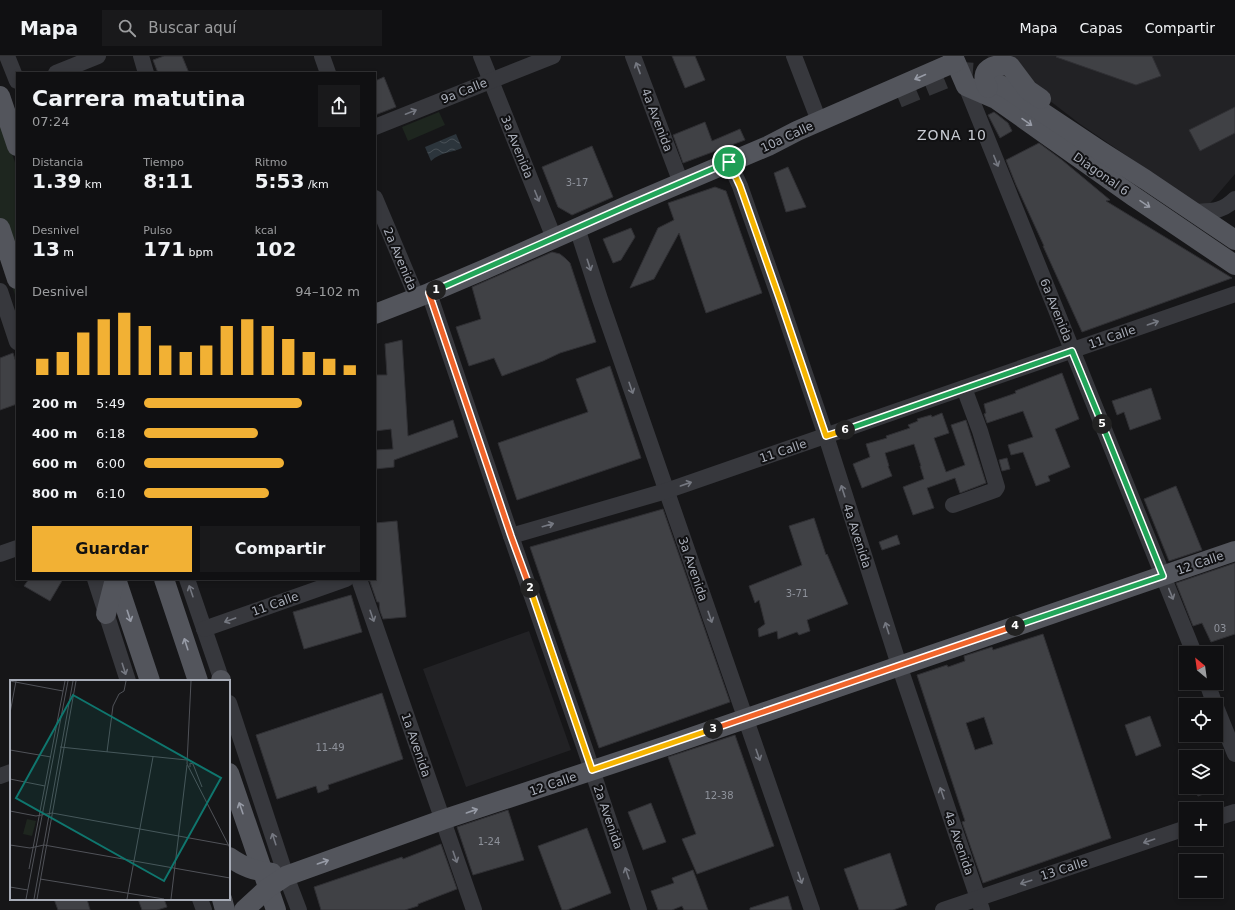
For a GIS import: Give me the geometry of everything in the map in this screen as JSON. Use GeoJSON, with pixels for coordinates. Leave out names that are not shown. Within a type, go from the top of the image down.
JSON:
{"type":"FeatureCollection","features":[{"type":"Feature","properties":{"kind":"main road","name":"10a Calle"},"geometry":{"type":"LineString","coordinates":[[376,314],[423,295],[768,146],[954,59]]}},
{"type":"Feature","properties":{"kind":"main road","name":"6a Avenida"},"geometry":{"type":"LineString","coordinates":[[954,59],[966,86]]}},
{"type":"Feature","properties":{"kind":"main road"},"geometry":{"type":"LineString","coordinates":[[996,99],[985,82],[986,74],[990,68],[994,66],[1010,66],[1028,90],[1134,158],[1146,180]]}},
{"type":"Feature","properties":{"kind":"main road","name":"Diagonal 6"},"geometry":{"type":"LineString","coordinates":[[988,79],[1006,88],[1235,240]]}},
{"type":"Feature","properties":{"kind":"main road","name":"Diagonal 6"},"geometry":{"type":"LineString","coordinates":[[966,86],[996,99],[1133,196],[1235,265]]}},
{"type":"Feature","properties":{"kind":"main road"},"geometry":{"type":"LineString","coordinates":[[0,96],[16,143]]}},
{"type":"Feature","properties":{"kind":"main road"},"geometry":{"type":"LineString","coordinates":[[768,146],[800,140],[898,98]]}},
{"type":"Feature","properties":{"kind":"main road"},"geometry":{"type":"LineString","coordinates":[[0,226],[16,225]]}},
{"type":"Feature","properties":{"kind":"main road"},"geometry":{"type":"LineString","coordinates":[[0,226],[4,232],[16,242]]}},
{"type":"Feature","properties":{"kind":"main road"},"geometry":{"type":"LineString","coordinates":[[0,226],[16,276]]}},
{"type":"Feature","properties":{"kind":"main road","name":"12 Calle"},"geometry":{"type":"LineString","coordinates":[[286,876],[442,820],[1163,576],[1235,550]]}},
{"type":"Feature","properties":{"kind":"main road"},"geometry":{"type":"LineString","coordinates":[[106,614],[116,580]]}},
{"type":"Feature","properties":{"kind":"main road"},"geometry":{"type":"LineString","coordinates":[[116,580],[150,680]]}},
{"type":"Feature","properties":{"kind":"main road"},"geometry":{"type":"LineString","coordinates":[[164,580],[198,680]]}},
{"type":"Feature","properties":{"kind":"main road"},"geometry":{"type":"LineString","coordinates":[[230,776],[276,910]]}},
{"type":"Feature","properties":{"kind":"main road"},"geometry":{"type":"LineString","coordinates":[[230,859],[252,870],[265,880]]}},
{"type":"Feature","properties":{"kind":"main road"},"geometry":{"type":"LineString","coordinates":[[244,910],[265,880],[286,876]]}},
{"type":"Feature","properties":{"kind":"main road"},"geometry":{"type":"LineString","coordinates":[[222,900],[226,910]]}},
{"type":"Feature","properties":{"kind":"street"},"geometry":{"type":"LineString","coordinates":[[7,56],[16,78]]}},
{"type":"Feature","properties":{"kind":"street"},"geometry":{"type":"LineString","coordinates":[[58,72],[98,56]]}},
{"type":"Feature","properties":{"kind":"street"},"geometry":{"type":"LineString","coordinates":[[140,56],[146,72]]}},
{"type":"Feature","properties":{"kind":"street"},"geometry":{"type":"LineString","coordinates":[[322,56],[328,72]]}},
{"type":"Feature","properties":{"kind":"street","name":"3a Avenida"},"geometry":{"type":"LineString","coordinates":[[480,56],[554,238]]}},
{"type":"Feature","properties":{"kind":"street","name":"9a Calle"},"geometry":{"type":"LineString","coordinates":[[376,127],[552,56]]}},
{"type":"Feature","properties":{"kind":"street","name":"4a Avenida"},"geometry":{"type":"LineString","coordinates":[[633,56],[681,183]]}},
{"type":"Feature","properties":{"kind":"street"},"geometry":{"type":"LineString","coordinates":[[794,56],[819,122]]}},
{"type":"Feature","properties":{"kind":"street","name":"6a Avenida"},"geometry":{"type":"LineString","coordinates":[[966,86],[1191,646]]}},
{"type":"Feature","properties":{"kind":"street","name":"4a Avenida"},"geometry":{"type":"LineString","coordinates":[[729,162],[740,186],[778,293],[826,436],[899,665],[980,904]]}},
{"type":"Feature","properties":{"kind":"street"},"geometry":{"type":"LineString","coordinates":[[1194,212],[1211,211],[1224,208],[1235,199]]}},
{"type":"Feature","properties":{"kind":"street","name":"2a Avenida"},"geometry":{"type":"LineString","coordinates":[[376,200],[423,295],[511,536],[639,910]]}},
{"type":"Feature","properties":{"kind":"street","name":"3a Avenida"},"geometry":{"type":"LineString","coordinates":[[577,228],[666,491],[812,910]]}},
{"type":"Feature","properties":{"kind":"street"},"geometry":{"type":"LineString","coordinates":[[0,294],[16,339]]}},
{"type":"Feature","properties":{"kind":"street","name":"11 Calle"},"geometry":{"type":"LineString","coordinates":[[511,536],[666,491],[1235,294]]}},
{"type":"Feature","properties":{"kind":"street"},"geometry":{"type":"LineString","coordinates":[[953,505],[995,490],[997,487],[997,482],[964,388]]}},
{"type":"Feature","properties":{"kind":"street"},"geometry":{"type":"LineString","coordinates":[[0,554],[16,548]]}},
{"type":"Feature","properties":{"kind":"street"},"geometry":{"type":"LineString","coordinates":[[95,580],[128,680]]}},
{"type":"Feature","properties":{"kind":"street"},"geometry":{"type":"LineString","coordinates":[[187,580],[221,680]]}},
{"type":"Feature","properties":{"kind":"street","name":"11 Calle"},"geometry":{"type":"LineString","coordinates":[[204,629],[343,580]]}},
{"type":"Feature","properties":{"kind":"street","name":"1a Avenida"},"geometry":{"type":"LineString","coordinates":[[359,580],[474,910]]}},
{"type":"Feature","properties":{"kind":"street"},"geometry":{"type":"LineString","coordinates":[[230,706],[286,876],[299,910]]}},
{"type":"Feature","properties":{"kind":"street"},"geometry":{"type":"LineString","coordinates":[[1223,724],[1235,754]]}},
{"type":"Feature","properties":{"kind":"street"},"geometry":{"type":"LineString","coordinates":[[0,776],[10,772]]}},
{"type":"Feature","properties":{"kind":"street"},"geometry":{"type":"LineString","coordinates":[[1223,816],[1235,812]]}},
{"type":"Feature","properties":{"kind":"street","name":"13 Calle"},"geometry":{"type":"LineString","coordinates":[[942,910],[980,904],[1179,831]]}},
{"type":"Feature","properties":{"kind":"street"},"geometry":{"type":"LineString","coordinates":[[200,900],[204,910]]}},
{"type":"Feature","properties":{"kind":"shaded area"},"geometry":{"type":"Polygon","coordinates":[[[987,56],[1235,56],[1235,174],[1205,209],[1080,124],[1028,84],[987,56]]]}},
{"type":"Feature","properties":{"kind":"shaded area"},"geometry":{"type":"Polygon","coordinates":[[[439,112],[445,125],[408,141],[402,127],[439,112]]]}},
{"type":"Feature","properties":{"kind":"shaded area"},"geometry":{"type":"Polygon","coordinates":[[[0,119],[16,165],[16,298],[0,249],[0,119]]]}},
{"type":"Feature","properties":{"kind":"shaded area"},"geometry":{"type":"Polygon","coordinates":[[[529,631],[571,750],[466,787],[423,669],[529,631]]]}},
{"type":"Feature","properties":{"kind":"water"},"geometry":{"type":"Polygon","coordinates":[[[456,134],[462,148],[442,154],[431,161],[425,147],[456,134]]]}},
{"type":"Feature","properties":{"kind":"building"},"geometry":{"type":"Polygon","coordinates":[[[164,56],[182,56],[189,72],[158,72],[153,60],[164,56]]]}},
{"type":"Feature","properties":{"kind":"building"},"geometry":{"type":"Polygon","coordinates":[[[672,56],[695,56],[705,80],[685,88],[672,56]]]}},
{"type":"Feature","properties":{"kind":"building"},"geometry":{"type":"Polygon","coordinates":[[[1152,56],[1161,76],[1136,85],[1056,57],[1152,56]]]}},
{"type":"Feature","properties":{"kind":"building"},"geometry":{"type":"Polygon","coordinates":[[[384,77],[396,107],[376,115],[376,81],[384,77]]]}},
{"type":"Feature","properties":{"kind":"building"},"geometry":{"type":"Polygon","coordinates":[[[1235,107],[1235,133],[1200,151],[1189,130],[1235,107]]]}},
{"type":"Feature","properties":{"kind":"building"},"geometry":{"type":"Polygon","coordinates":[[[994,112],[1008,123],[1012,131],[1000,138],[988,115],[994,112]]]}},
{"type":"Feature","properties":{"kind":"building"},"geometry":{"type":"Polygon","coordinates":[[[705,122],[712,141],[740,129],[745,140],[683,163],[673,135],[705,122]]]}},
{"type":"Feature","properties":{"kind":"building"},"geometry":{"type":"Polygon","coordinates":[[[1039,143],[1110,200],[1106,201],[1232,278],[1082,332],[1006,160],[1039,143]]]}},
{"type":"Feature","properties":{"kind":"building"},"geometry":{"type":"Polygon","coordinates":[[[592,146],[613,197],[572,215],[558,207],[542,167],[592,146]]]}},
{"type":"Feature","properties":{"kind":"building"},"geometry":{"type":"Polygon","coordinates":[[[788,167],[806,207],[786,212],[774,173],[788,167]]]}},
{"type":"Feature","properties":{"kind":"building"},"geometry":{"type":"Polygon","coordinates":[[[715,187],[726,191],[762,293],[706,313],[679,233],[654,279],[630,288],[658,228],[674,220],[668,203],[715,187]]]}},
{"type":"Feature","properties":{"kind":"building"},"geometry":{"type":"Polygon","coordinates":[[[631,228],[635,237],[621,260],[613,263],[603,239],[631,228]]]}},
{"type":"Feature","properties":{"kind":"building"},"geometry":{"type":"Polygon","coordinates":[[[552,252],[560,254],[570,263],[596,342],[560,353],[502,376],[494,358],[469,366],[456,327],[481,319],[472,287],[552,252]]]}},
{"type":"Feature","properties":{"kind":"building"},"geometry":{"type":"Polygon","coordinates":[[[402,340],[408,436],[453,420],[458,437],[394,460],[394,467],[376,469],[376,450],[393,449],[391,429],[376,431],[376,375],[387,375],[385,344],[402,340]]]}},
{"type":"Feature","properties":{"kind":"building"},"geometry":{"type":"Polygon","coordinates":[[[13,353],[16,362],[16,404],[0,410],[0,358],[13,353]]]}},
{"type":"Feature","properties":{"kind":"building"},"geometry":{"type":"Polygon","coordinates":[[[610,366],[641,458],[517,500],[498,443],[588,412],[576,379],[610,366]]]}},
{"type":"Feature","properties":{"kind":"building"},"geometry":{"type":"Polygon","coordinates":[[[1062,373],[1079,419],[1055,429],[1070,467],[1048,476],[1050,481],[1036,486],[1023,452],[1011,455],[1008,445],[1033,437],[1023,411],[987,423],[984,414],[986,413],[984,404],[1016,393],[1015,391],[1062,373]]]}},
{"type":"Feature","properties":{"kind":"building"},"geometry":{"type":"Polygon","coordinates":[[[1151,388],[1161,419],[1130,430],[1124,412],[1117,415],[1112,401],[1151,388]]]}},
{"type":"Feature","properties":{"kind":"building"},"geometry":{"type":"Polygon","coordinates":[[[942,413],[949,433],[934,438],[946,472],[965,465],[951,425],[966,420],[986,483],[960,493],[955,478],[927,488],[934,508],[913,515],[903,487],[924,479],[914,444],[885,453],[892,476],[862,488],[853,464],[870,457],[866,444],[887,438],[886,436],[910,428],[908,425],[918,421],[917,419],[931,415],[932,417],[942,413]]]}},
{"type":"Feature","properties":{"kind":"building"},"geometry":{"type":"Polygon","coordinates":[[[1007,458],[1010,469],[1002,471],[999,460],[1007,458]]]}},
{"type":"Feature","properties":{"kind":"building"},"geometry":{"type":"Polygon","coordinates":[[[1176,486],[1202,550],[1169,561],[1144,499],[1176,486]]]}},
{"type":"Feature","properties":{"kind":"building"},"geometry":{"type":"Polygon","coordinates":[[[663,509],[730,702],[599,748],[530,547],[663,509]]]}},
{"type":"Feature","properties":{"kind":"building"},"geometry":{"type":"Polygon","coordinates":[[[814,518],[826,555],[827,554],[848,604],[807,620],[810,631],[799,635],[797,632],[778,639],[777,631],[759,637],[758,629],[765,624],[759,600],[755,603],[749,586],[802,565],[789,526],[814,518]]]}},
{"type":"Feature","properties":{"kind":"building"},"geometry":{"type":"Polygon","coordinates":[[[397,521],[406,617],[383,619],[379,602],[377,602],[369,580],[376,580],[376,523],[397,521]]]}},
{"type":"Feature","properties":{"kind":"building"},"geometry":{"type":"Polygon","coordinates":[[[897,535],[900,544],[882,550],[879,542],[897,535]]]}},
{"type":"Feature","properties":{"kind":"building"},"geometry":{"type":"Polygon","coordinates":[[[1235,563],[1235,634],[1211,642],[1202,623],[1193,626],[1176,583],[1235,563]]]}},
{"type":"Feature","properties":{"kind":"building"},"geometry":{"type":"Polygon","coordinates":[[[28,580],[62,580],[50,601],[24,586],[28,580]]]}},
{"type":"Feature","properties":{"kind":"building"},"geometry":{"type":"Polygon","coordinates":[[[351,595],[362,632],[304,649],[293,612],[351,595]]]}},
{"type":"Feature","properties":{"kind":"building"},"geometry":{"type":"Polygon","coordinates":[[[1043,634],[1111,838],[983,883],[962,822],[965,821],[917,675],[965,661],[964,656],[992,647],[993,650],[1043,634]],[[984,717],[966,723],[975,750],[993,744],[984,717]]]}},
{"type":"Feature","properties":{"kind":"building"},"geometry":{"type":"Polygon","coordinates":[[[382,693],[403,759],[328,785],[329,789],[318,793],[316,786],[277,799],[256,735],[382,693]]]}},
{"type":"Feature","properties":{"kind":"building"},"geometry":{"type":"Polygon","coordinates":[[[1150,716],[1161,746],[1136,756],[1125,725],[1150,716]]]}},
{"type":"Feature","properties":{"kind":"building"},"geometry":{"type":"Polygon","coordinates":[[[735,735],[774,846],[697,874],[682,839],[696,834],[668,757],[735,735]]]}},
{"type":"Feature","properties":{"kind":"building"},"geometry":{"type":"Polygon","coordinates":[[[651,803],[666,842],[643,850],[628,812],[651,803]]]}},
{"type":"Feature","properties":{"kind":"building"},"geometry":{"type":"Polygon","coordinates":[[[508,810],[524,860],[473,875],[457,827],[508,810]]]}},
{"type":"Feature","properties":{"kind":"building"},"geometry":{"type":"Polygon","coordinates":[[[587,828],[611,893],[567,910],[562,910],[538,846],[587,828]]]}},
{"type":"Feature","properties":{"kind":"building"},"geometry":{"type":"Polygon","coordinates":[[[441,844],[457,889],[405,910],[321,910],[314,887],[402,857],[403,859],[441,844]]]}},
{"type":"Feature","properties":{"kind":"building"},"geometry":{"type":"Polygon","coordinates":[[[890,853],[907,905],[893,910],[859,910],[844,869],[890,853]]]}},
{"type":"Feature","properties":{"kind":"building"},"geometry":{"type":"Polygon","coordinates":[[[693,870],[708,910],[684,910],[682,906],[672,910],[658,910],[651,891],[674,883],[672,878],[693,870]]]}},
{"type":"Feature","properties":{"kind":"building"},"geometry":{"type":"Polygon","coordinates":[[[788,896],[792,910],[750,910],[750,908],[788,896]]]}},
{"type":"Feature","properties":{"kind":"building"},"geometry":{"type":"Polygon","coordinates":[[[54,900],[87,900],[90,910],[58,910],[54,900]]]}},
{"type":"Feature","properties":{"kind":"building"},"geometry":{"type":"Polygon","coordinates":[[[138,900],[164,900],[167,907],[157,910],[142,910],[138,900]]]}},
{"type":"Feature","properties":{"kind":"tunnel"},"geometry":{"type":"LineString","coordinates":[[898,98],[961,72],[975,73],[988,79]]}},
{"type":"Feature","properties":{"kind":"district","name":"ZONA 10"},"geometry":{"type":"Point","coordinates":[952,135]}},
{"type":"Feature","properties":{"kind":"route"},"geometry":{"type":"LineString","coordinates":[[729,162],[740,186],[826,436],[1072,351],[1163,576],[1029,620],[669,745],[592,770],[429,293],[729,162]]}}]}
